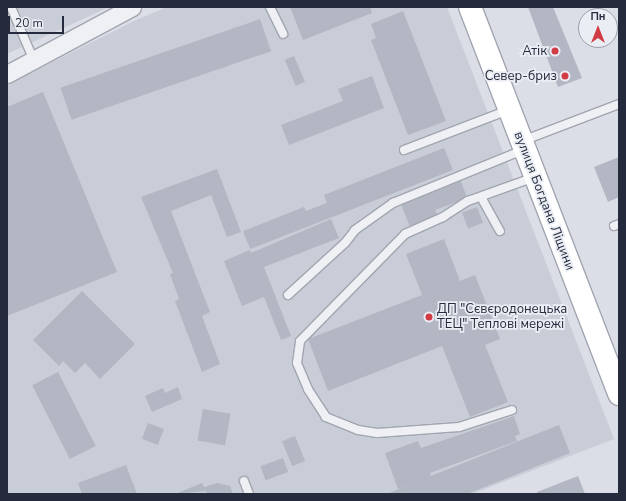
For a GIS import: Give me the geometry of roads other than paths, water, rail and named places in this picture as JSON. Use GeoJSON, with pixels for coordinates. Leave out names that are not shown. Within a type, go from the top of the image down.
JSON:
{"type":"FeatureCollection","features":[{"type":"Feature","properties":{"kind":"main road","name":"вулиця Богдана Ліщини"},"geometry":{"type":"LineString","coordinates":[[470,7],[619,394]]}},
{"type":"Feature","properties":{"kind":"street"},"geometry":{"type":"LineString","coordinates":[[7,74],[34,61],[132,7]]}},
{"type":"Feature","properties":{"kind":"lane"},"geometry":{"type":"LineString","coordinates":[[11,7],[34,61]]}},
{"type":"Feature","properties":{"kind":"lane"},"geometry":{"type":"LineString","coordinates":[[270,7],[283,34]]}},
{"type":"Feature","properties":{"kind":"lane"},"geometry":{"type":"LineString","coordinates":[[288,295],[345,243],[355,230],[392,202],[619,104]]}},
{"type":"Feature","properties":{"kind":"lane"},"geometry":{"type":"LineString","coordinates":[[404,150],[509,109]]}},
{"type":"Feature","properties":{"kind":"lane"},"geometry":{"type":"LineString","coordinates":[[512,410],[459,427],[377,433],[358,430],[326,417],[308,390],[297,363],[300,341],[304,336],[404,234],[481,197],[535,177]]}},
{"type":"Feature","properties":{"kind":"lane"},"geometry":{"type":"LineString","coordinates":[[481,197],[500,231]]}},
{"type":"Feature","properties":{"kind":"lane"},"geometry":{"type":"LineString","coordinates":[[244,481],[249,494]]}},
{"type":"Feature","properties":{"kind":"place","name":"Атік"},"geometry":{"type":"Point","coordinates":[555,51]}},
{"type":"Feature","properties":{"kind":"place","name":"Север-бриз"},"geometry":{"type":"Point","coordinates":[565,76]}},
{"type":"Feature","properties":{"kind":"place","name":"ДП \"Сєвєродонецька ТЕЦ\" Теплові мережі"},"geometry":{"type":"Point","coordinates":[429,317]}}]}
